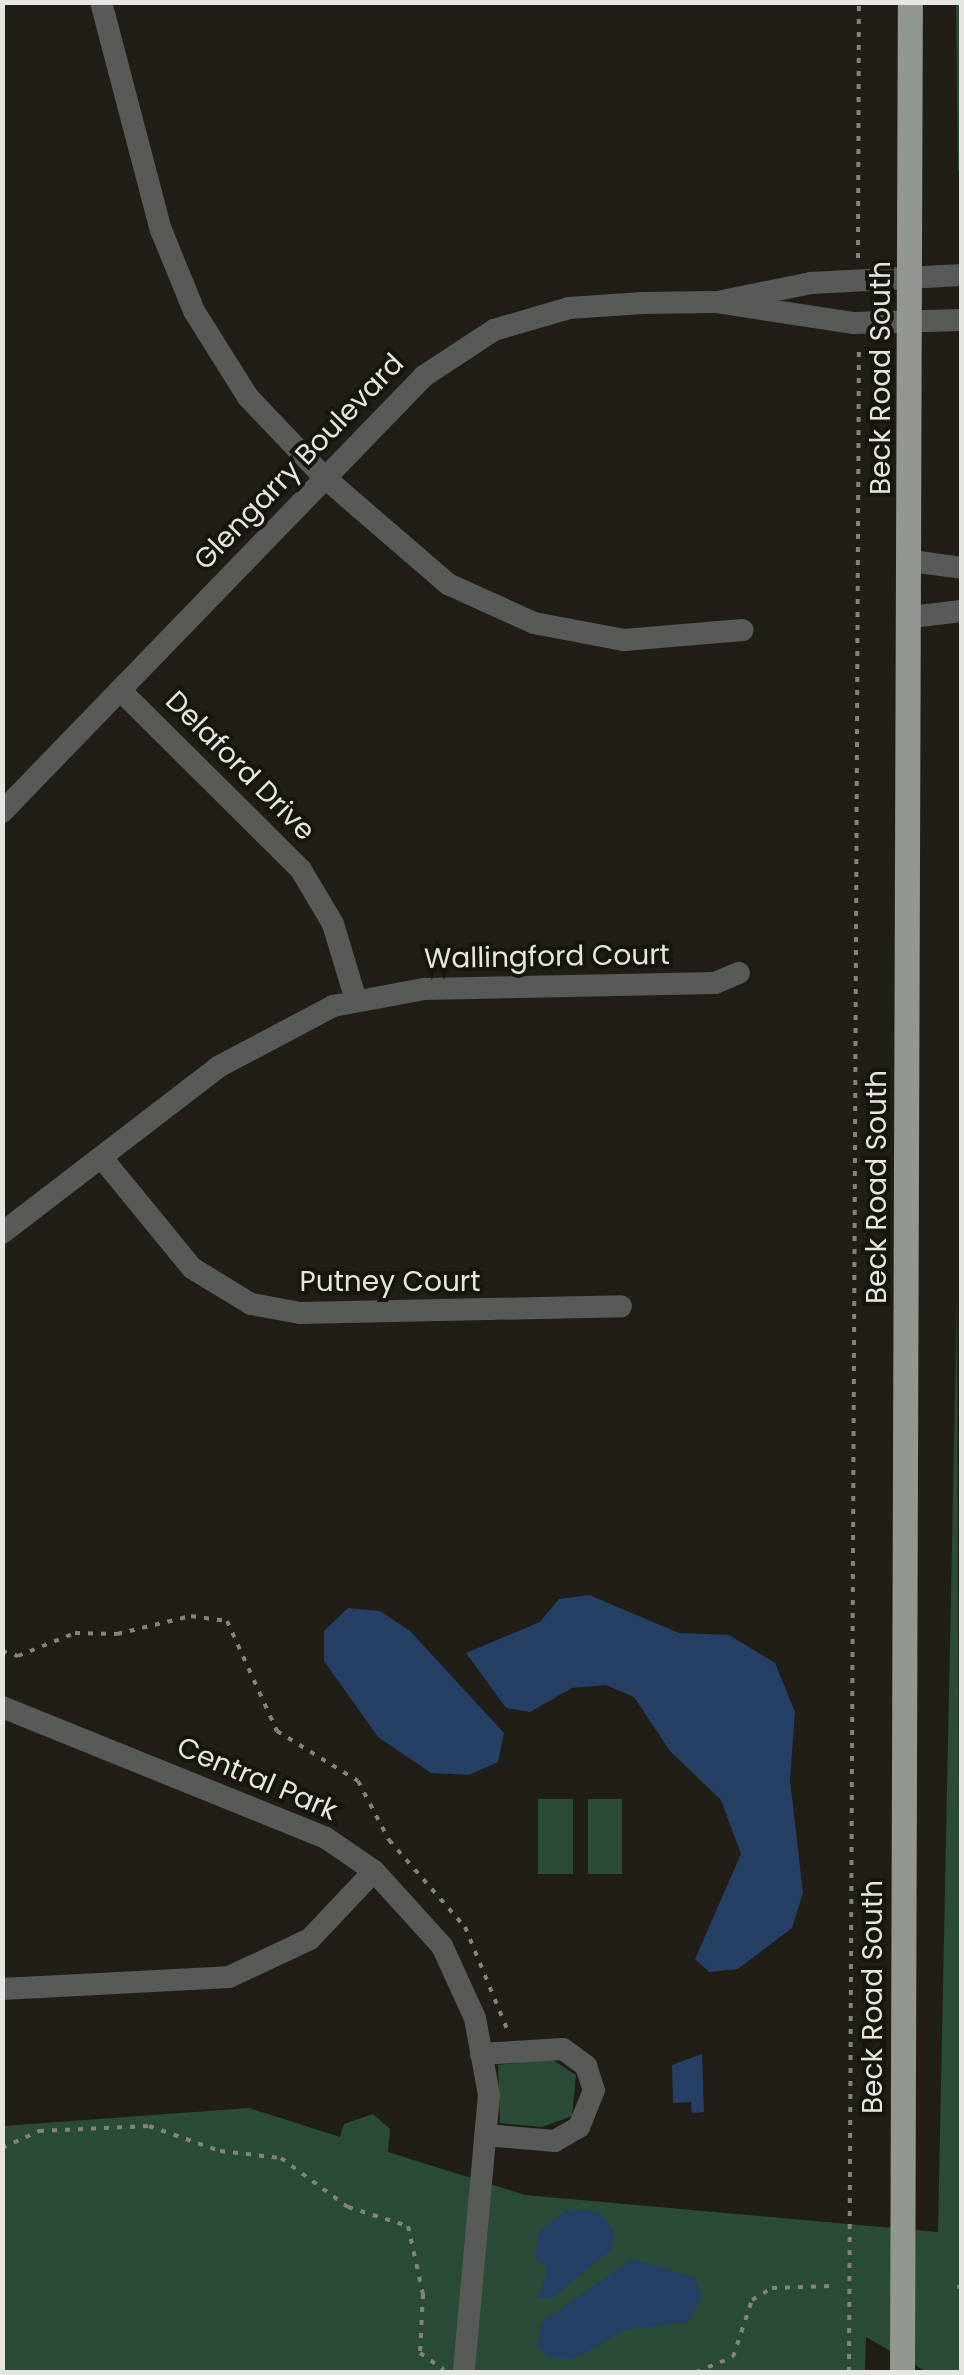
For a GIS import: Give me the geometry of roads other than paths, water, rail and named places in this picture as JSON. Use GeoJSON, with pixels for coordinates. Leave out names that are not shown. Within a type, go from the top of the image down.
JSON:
{"type":"FeatureCollection","features":[{"type":"Feature","properties":{"kind":"main road","name":"Beck Road South"},"geometry":{"type":"LineString","coordinates":[[902,2372],[912,617],[910,2]]}},
{"type":"Feature","properties":{"kind":"street"},"geometry":{"type":"LineString","coordinates":[[100,2],[161,230],[194,310],[248,397],[324,476],[448,584],[534,623],[624,640],[743,630]]}},
{"type":"Feature","properties":{"kind":"street","name":"Glengarry Boulevard"},"geometry":{"type":"LineString","coordinates":[[3,809],[424,376],[494,330],[569,308],[716,302],[910,276],[962,275]]}},
{"type":"Feature","properties":{"kind":"street","name":"Glengarry Boulevard"},"geometry":{"type":"LineString","coordinates":[[716,302],[809,320],[962,320]]}},
{"type":"Feature","properties":{"kind":"street"},"geometry":{"type":"LineString","coordinates":[[911,562],[962,568]]}},
{"type":"Feature","properties":{"kind":"street"},"geometry":{"type":"LineString","coordinates":[[912,617],[962,611]]}},
{"type":"Feature","properties":{"kind":"street","name":"Delaford Drive"},"geometry":{"type":"LineString","coordinates":[[120,690],[301,870],[333,924],[356,1000]]}},
{"type":"Feature","properties":{"kind":"street","name":"Wallingford Court"},"geometry":{"type":"LineString","coordinates":[[356,1000],[715,984],[738,973]]}},
{"type":"Feature","properties":{"kind":"street"},"geometry":{"type":"LineString","coordinates":[[2,1233],[251,1044],[356,1000]]}},
{"type":"Feature","properties":{"kind":"street","name":"Putney Court"},"geometry":{"type":"LineString","coordinates":[[102,1158],[192,1268],[251,1304],[300,1314],[621,1306]]}},
{"type":"Feature","properties":{"kind":"street","name":"Central Park"},"geometry":{"type":"LineString","coordinates":[[2,1708],[278,1817],[374,1870],[442,1946],[481,2054],[485,2135],[457,2372]]}},
{"type":"Feature","properties":{"kind":"street"},"geometry":{"type":"LineString","coordinates":[[2,1989],[229,1977],[310,1939],[374,1870]]}},
{"type":"Feature","properties":{"kind":"street"},"geometry":{"type":"LineString","coordinates":[[481,2054],[565,2042],[586,2066],[594,2090],[579,2127],[555,2141],[485,2135]]}},
{"type":"Feature","properties":{"kind":"water"},"geometry":{"type":"Polygon","coordinates":[[[589,1595],[679,1633],[729,1635],[775,1663],[795,1712],[790,1780],[803,1893],[792,1928],[738,1969],[709,1972],[695,1959],[741,1854],[721,1800],[670,1751],[634,1697],[606,1685],[572,1688],[530,1712],[506,1708],[466,1653],[540,1622],[559,1599],[589,1595]]]}},
{"type":"Feature","properties":{"kind":"water"},"geometry":{"type":"Polygon","coordinates":[[[348,1608],[380,1611],[410,1631],[504,1733],[498,1762],[469,1775],[431,1773],[378,1737],[324,1661],[324,1631],[348,1608]]]}},
{"type":"Feature","properties":{"kind":"water"},"geometry":{"type":"Polygon","coordinates":[[[702,2054],[704,2112],[692,2113],[691,2102],[673,2103],[672,2065],[702,2054]]]}},
{"type":"Feature","properties":{"kind":"water"},"geometry":{"type":"Polygon","coordinates":[[[568,2209],[598,2212],[613,2230],[612,2248],[552,2298],[538,2298],[548,2268],[535,2259],[538,2232],[568,2209]]]}},
{"type":"Feature","properties":{"kind":"water"},"geometry":{"type":"Polygon","coordinates":[[[632,2259],[693,2277],[702,2296],[689,2322],[628,2329],[572,2359],[551,2359],[538,2346],[541,2323],[632,2259]]]}}]}
